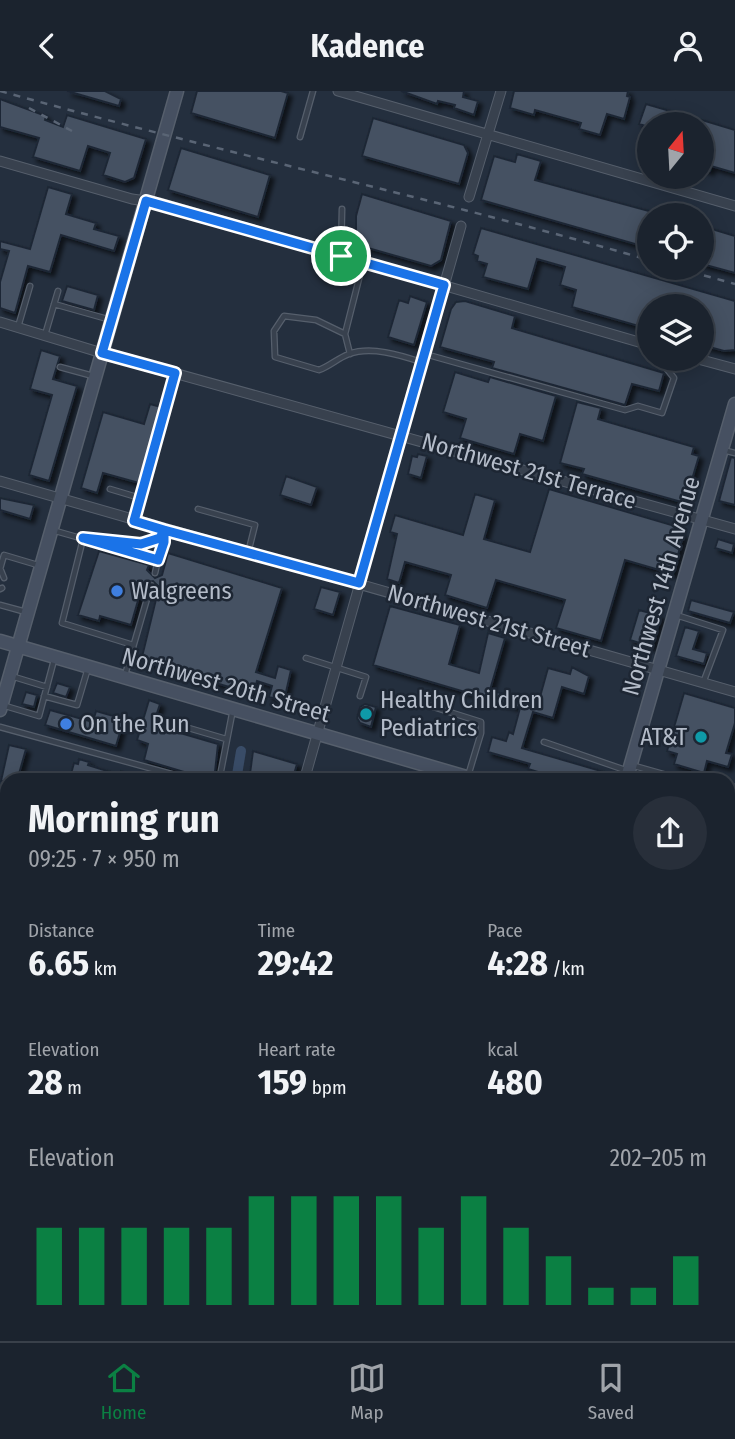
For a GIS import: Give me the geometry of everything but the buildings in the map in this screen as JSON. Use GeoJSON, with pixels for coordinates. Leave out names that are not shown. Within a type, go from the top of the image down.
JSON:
{"type":"FeatureCollection","features":[{"type":"Feature","properties":{"kind":"main road"},"geometry":{"type":"LineString","coordinates":[[1,708],[177,91]]}},
{"type":"Feature","properties":{"kind":"main road","name":"Northwest 14th Avenue"},"geometry":{"type":"LineString","coordinates":[[628,772],[703,519],[729,451],[735,404]]}},
{"type":"Feature","properties":{"kind":"main road","name":"Northwest 20th Street"},"geometry":{"type":"LineString","coordinates":[[0,641],[316,733],[442,773]]}},
{"type":"Feature","properties":{"kind":"street"},"geometry":{"type":"LineString","coordinates":[[338,91],[735,206]]}},
{"type":"Feature","properties":{"kind":"street"},"geometry":{"type":"LineString","coordinates":[[469,197],[501,91]]}},
{"type":"Feature","properties":{"kind":"street"},"geometry":{"type":"LineString","coordinates":[[0,161],[637,341]]}},
{"type":"Feature","properties":{"kind":"street"},"geometry":{"type":"LineString","coordinates":[[306,773],[461,226]]}},
{"type":"Feature","properties":{"kind":"street","name":"Northwest 21st Terrace"},"geometry":{"type":"LineString","coordinates":[[0,322],[102,353],[735,529]]}},
{"type":"Feature","properties":{"kind":"street"},"geometry":{"type":"LineString","coordinates":[[714,363],[735,369]]}},
{"type":"Feature","properties":{"kind":"street","name":"Northwest 21st Street"},"geometry":{"type":"LineString","coordinates":[[0,481],[134,521],[163,533],[359,583],[735,692]]}},
{"type":"Feature","properties":{"kind":"lane"},"geometry":{"type":"LineString","coordinates":[[300,137],[313,91]]}},
{"type":"Feature","properties":{"kind":"lane"},"geometry":{"type":"LineString","coordinates":[[341,256],[342,209]]}},
{"type":"Feature","properties":{"kind":"lane"},"geometry":{"type":"LineString","coordinates":[[350,354],[345,334],[364,262]]}},
{"type":"Feature","properties":{"kind":"lane"},"geometry":{"type":"LineString","coordinates":[[18,328],[30,286]]}},
{"type":"Feature","properties":{"kind":"lane"},"geometry":{"type":"LineString","coordinates":[[45,336],[58,291]]}},
{"type":"Feature","properties":{"kind":"lane"},"geometry":{"type":"LineString","coordinates":[[54,304],[111,320]]}},
{"type":"Feature","properties":{"kind":"lane"},"geometry":{"type":"LineString","coordinates":[[345,334],[316,320],[285,316],[274,331],[273,352],[281,360],[319,370],[350,354],[381,353],[423,358],[625,410],[638,406],[662,413],[674,378],[668,371]]}},
{"type":"Feature","properties":{"kind":"lane"},"geometry":{"type":"LineString","coordinates":[[60,367],[95,377]]}},
{"type":"Feature","properties":{"kind":"lane"},"geometry":{"type":"LineString","coordinates":[[134,521],[175,373]]}},
{"type":"Feature","properties":{"kind":"lane"},"geometry":{"type":"LineString","coordinates":[[110,489],[140,498]]}},
{"type":"Feature","properties":{"kind":"lane"},"geometry":{"type":"LineString","coordinates":[[198,509],[255,525],[247,554]]}},
{"type":"Feature","properties":{"kind":"lane"},"geometry":{"type":"LineString","coordinates":[[52,529],[158,560]]}},
{"type":"Feature","properties":{"kind":"lane"},"geometry":{"type":"LineString","coordinates":[[83,538],[141,544],[163,533],[164,542],[155,572]]}},
{"type":"Feature","properties":{"kind":"lane"},"geometry":{"type":"LineString","coordinates":[[83,538],[62,623],[133,645]]}},
{"type":"Feature","properties":{"kind":"lane"},"geometry":{"type":"LineString","coordinates":[[4,578],[0,568],[4,555],[41,566]]}},
{"type":"Feature","properties":{"kind":"lane"},"geometry":{"type":"LineString","coordinates":[[124,677],[151,585]]}},
{"type":"Feature","properties":{"kind":"lane"},"geometry":{"type":"LineString","coordinates":[[0,605],[28,613]]}},
{"type":"Feature","properties":{"kind":"lane"},"geometry":{"type":"LineString","coordinates":[[675,615],[723,630],[702,683]]}},
{"type":"Feature","properties":{"kind":"lane"},"geometry":{"type":"LineString","coordinates":[[1,708],[39,716],[55,657]]}},
{"type":"Feature","properties":{"kind":"lane"},"geometry":{"type":"LineString","coordinates":[[306,658],[366,677],[360,696]]}},
{"type":"Feature","properties":{"kind":"lane"},"geometry":{"type":"LineString","coordinates":[[44,696],[77,705],[88,667]]}},
{"type":"Feature","properties":{"kind":"lane"},"geometry":{"type":"LineString","coordinates":[[10,676],[47,687]]}},
{"type":"Feature","properties":{"kind":"lane"},"geometry":{"type":"LineString","coordinates":[[424,704],[481,722],[476,773]]}},
{"type":"Feature","properties":{"kind":"lane"},"geometry":{"type":"LineString","coordinates":[[220,773],[233,709]]}},
{"type":"Feature","properties":{"kind":"lane"},"geometry":{"type":"LineString","coordinates":[[158,719],[226,739]]}},
{"type":"Feature","properties":{"kind":"lane"},"geometry":{"type":"LineString","coordinates":[[0,727],[168,773]]}},
{"type":"Feature","properties":{"kind":"lane"},"geometry":{"type":"LineString","coordinates":[[544,742],[628,772]]}},
{"type":"Feature","properties":{"kind":"waterway"},"geometry":{"type":"LineString","coordinates":[[237,773],[241,751]]}},
{"type":"Feature","properties":{"kind":"railway"},"geometry":{"type":"LineString","coordinates":[[0,91],[637,257]]}},
{"type":"Feature","properties":{"kind":"railway"},"geometry":{"type":"LineString","coordinates":[[29,108],[72,131]]}},
{"type":"Feature","properties":{"kind":"railway"},"geometry":{"type":"LineString","coordinates":[[714,278],[735,284]]}},
{"type":"Feature","properties":{"kind":"place","name":"Walgreens"},"geometry":{"type":"Point","coordinates":[117,591]}},
{"type":"Feature","properties":{"kind":"place","name":"Healthy Children Pediatrics"},"geometry":{"type":"Point","coordinates":[366,714]}},
{"type":"Feature","properties":{"kind":"place","name":"On the Run"},"geometry":{"type":"Point","coordinates":[66,724]}},
{"type":"Feature","properties":{"kind":"place","name":"AT&T"},"geometry":{"type":"Point","coordinates":[701,737]}},
{"type":"Feature","properties":{"kind":"route"},"geometry":{"type":"LineString","coordinates":[[341,256],[146,201],[102,353],[175,373],[134,521],[164,530],[164,542],[158,560],[83,538],[141,544],[160,538],[164,530],[359,583],[444,285],[341,256]]}}]}
